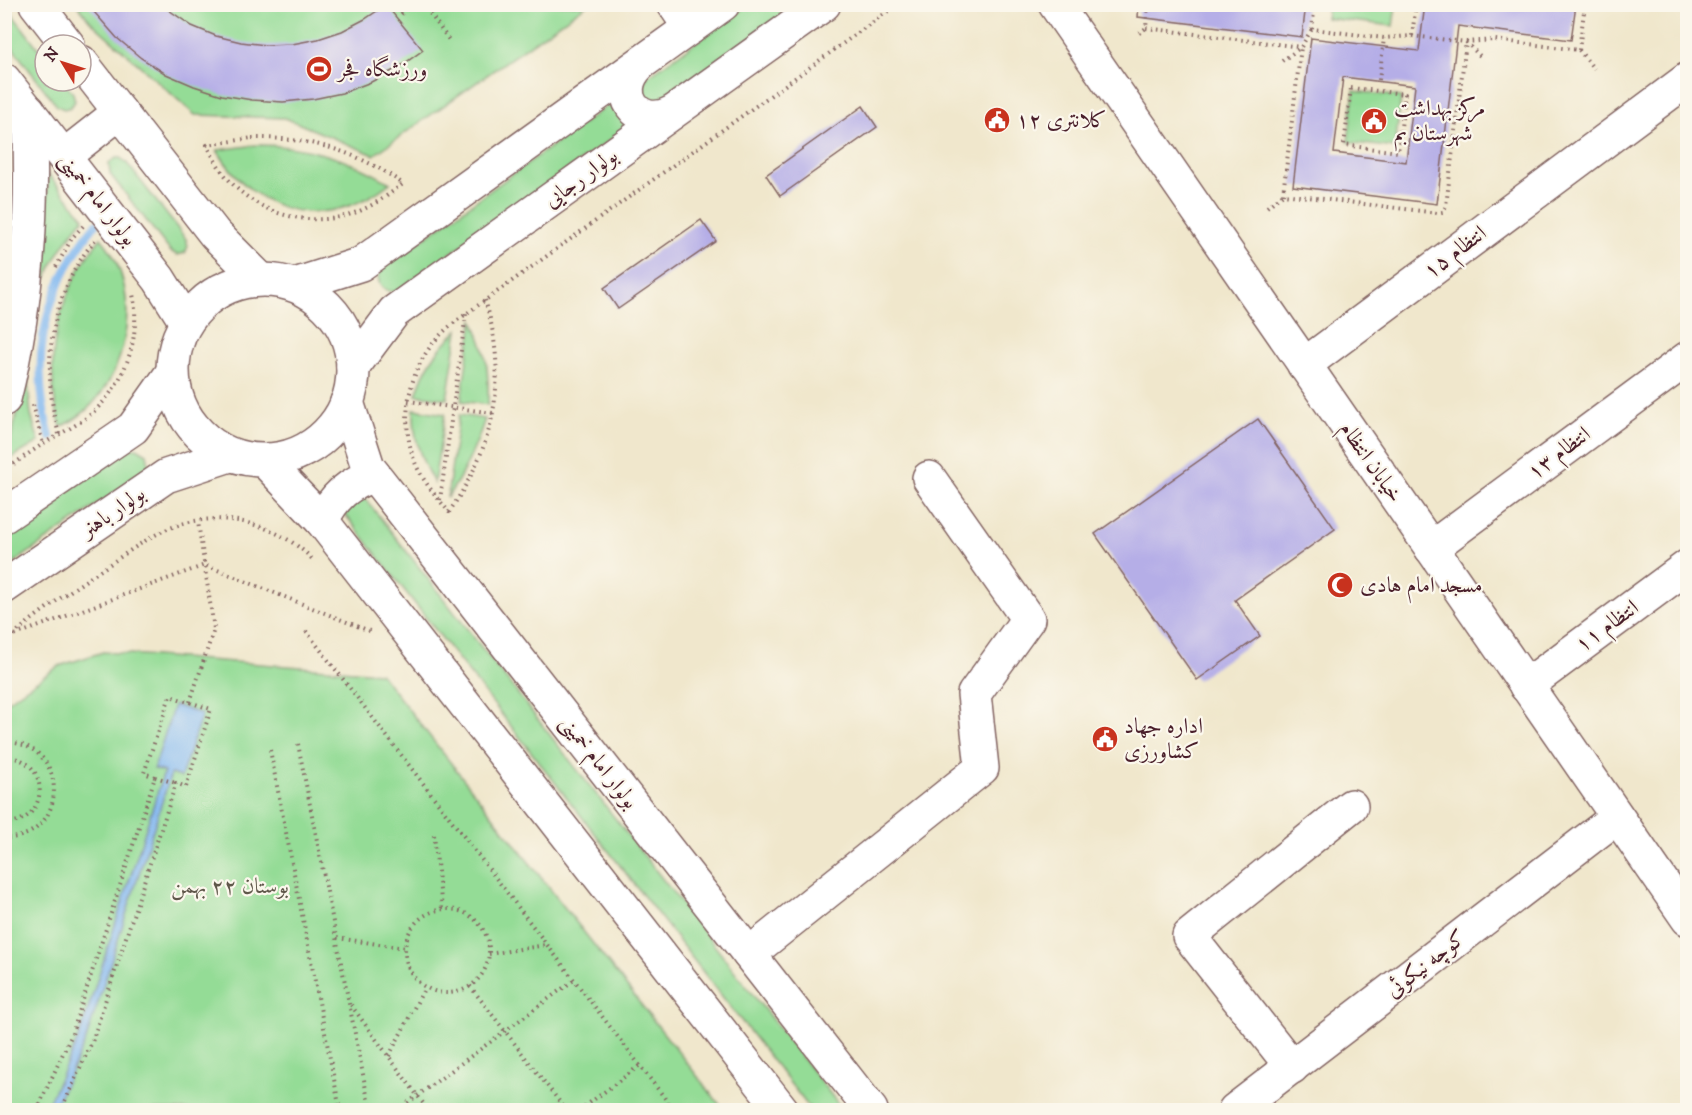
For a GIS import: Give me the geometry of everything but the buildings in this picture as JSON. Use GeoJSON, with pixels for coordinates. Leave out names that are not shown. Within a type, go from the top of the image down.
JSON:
{"type":"FeatureCollection","features":[{"type":"Feature","properties":{"kind":"main road"},"geometry":{"type":"LineString","coordinates":[[36,4],[59,33]]}},
{"type":"Feature","properties":{"kind":"main road"},"geometry":{"type":"LineString","coordinates":[[671,113],[662,118],[651,118],[640,114],[632,106],[627,96],[627,84],[631,73],[682,16],[723,4]]}},
{"type":"Feature","properties":{"kind":"main road","name":"بولوار رجایی"},"geometry":{"type":"LineString","coordinates":[[353,367],[394,312],[824,4]]}},
{"type":"Feature","properties":{"kind":"main road","name":"خیابان انتظام"},"geometry":{"type":"LineString","coordinates":[[1055,4],[1617,817],[1683,901]]}},
{"type":"Feature","properties":{"kind":"main road"},"geometry":{"type":"LineString","coordinates":[[295,285],[361,264],[638,66]]}},
{"type":"Feature","properties":{"kind":"main road"},"geometry":{"type":"LineString","coordinates":[[93,77],[216,234],[260,279]]}},
{"type":"Feature","properties":{"kind":"main road","name":"انتظام ۱۵"},"geometry":{"type":"LineString","coordinates":[[1304,365],[1688,79]]}},
{"type":"Feature","properties":{"kind":"main road","name":"بولوار امام خمینی"},"geometry":{"type":"LineString","coordinates":[[4,80],[159,279],[186,322]]}},
{"type":"Feature","properties":{"kind":"main road"},"geometry":{"type":"LineString","coordinates":[[4,399],[22,312],[28,262],[31,181],[29,111]]}},
{"type":"Feature","properties":{"kind":"main road"},"geometry":{"type":"LineString","coordinates":[[64,156],[120,112]]}},
{"type":"Feature","properties":{"kind":"main road"},"geometry":{"type":"LineString","coordinates":[[260,279],[278,280],[295,285],[311,293],[325,304],[337,317],[345,333],[351,350],[353,367],[352,385],[347,402],[329,432],[300,453],[283,459],[265,461],[248,460],[230,455],[214,447],[200,436],[180,407],[174,391],[172,373],[176,346],[186,322],[197,308],[218,292],[243,281],[260,279]]}},
{"type":"Feature","properties":{"kind":"main road","name":"انتظام ۱۳"},"geometry":{"type":"LineString","coordinates":[[1431,548],[1688,358]]}},
{"type":"Feature","properties":{"kind":"main road"},"geometry":{"type":"LineString","coordinates":[[4,516],[133,428],[172,373]]}},
{"type":"Feature","properties":{"kind":"main road","name":"بولوار امام خمینی"},"geometry":{"type":"LineString","coordinates":[[347,402],[368,467],[871,1110]]}},
{"type":"Feature","properties":{"kind":"main road","name":"بولوار باهنر"},"geometry":{"type":"LineString","coordinates":[[4,587],[166,476],[230,455]]}},
{"type":"Feature","properties":{"kind":"main road"},"geometry":{"type":"LineString","coordinates":[[265,461],[322,521],[782,1110]]}},
{"type":"Feature","properties":{"kind":"main road"},"geometry":{"type":"LineString","coordinates":[[322,521],[333,501],[341,493],[351,485],[374,475]]}},
{"type":"Feature","properties":{"kind":"main road"},"geometry":{"type":"LineString","coordinates":[[749,954],[982,768],[974,694],[1028,619],[929,478]]}},
{"type":"Feature","properties":{"kind":"main road","name":"انتظام ۱۱"},"geometry":{"type":"LineString","coordinates":[[1526,686],[1688,566]]}},
{"type":"Feature","properties":{"kind":"main road"},"geometry":{"type":"LineString","coordinates":[[1292,1067],[1189,936],[1352,806]]}},
{"type":"Feature","properties":{"kind":"main road","name":"کوچه نیکوئی"},"geometry":{"type":"LineString","coordinates":[[1235,1110],[1617,817]]}},
{"type":"Feature","properties":{"kind":"path"},"geometry":{"type":"LineString","coordinates":[[401,14],[411,4]]}},
{"type":"Feature","properties":{"kind":"path"},"geometry":{"type":"LineString","coordinates":[[423,4],[449,40]]}},
{"type":"Feature","properties":{"kind":"path"},"geometry":{"type":"LineString","coordinates":[[485,300],[493,325],[496,347],[496,391],[493,413],[478,464],[448,512],[426,484],[416,465],[408,429],[408,401],[413,380],[434,342],[449,326],[466,314],[485,300],[898,4]]}},
{"type":"Feature","properties":{"kind":"path"},"geometry":{"type":"LineString","coordinates":[[1146,28],[1148,4]]}},
{"type":"Feature","properties":{"kind":"path"},"geometry":{"type":"LineString","coordinates":[[1282,61],[1301,46],[1312,29],[1315,4]]}},
{"type":"Feature","properties":{"kind":"path"},"geometry":{"type":"LineString","coordinates":[[1412,36],[1416,4]]}},
{"type":"Feature","properties":{"kind":"path"},"geometry":{"type":"LineString","coordinates":[[1579,50],[1585,4]]}},
{"type":"Feature","properties":{"kind":"path"},"geometry":{"type":"LineString","coordinates":[[1139,33],[1146,28],[1301,46]]}},
{"type":"Feature","properties":{"kind":"path"},"geometry":{"type":"LineString","coordinates":[[1312,29],[1384,38],[1412,36],[1466,42],[1495,40],[1579,50],[1594,69]]}},
{"type":"Feature","properties":{"kind":"path"},"geometry":{"type":"LineString","coordinates":[[1379,80],[1384,38]]}},
{"type":"Feature","properties":{"kind":"path"},"geometry":{"type":"LineString","coordinates":[[1466,42],[1481,57]]}},
{"type":"Feature","properties":{"kind":"path"},"geometry":{"type":"LineString","coordinates":[[1283,194],[1443,212],[1446,207],[1466,42]]}},
{"type":"Feature","properties":{"kind":"path"},"geometry":{"type":"LineString","coordinates":[[1267,207],[1283,194],[1301,46]]}},
{"type":"Feature","properties":{"kind":"path"},"geometry":{"type":"LineString","coordinates":[[1351,88],[1405,94],[1398,152],[1344,145],[1351,88]]}},
{"type":"Feature","properties":{"kind":"path"},"geometry":{"type":"LineString","coordinates":[[263,138],[320,144],[363,159],[383,169],[403,184],[367,207],[347,215],[326,219],[304,219],[283,215],[245,196],[229,181],[207,145],[230,140],[263,138]]}},
{"type":"Feature","properties":{"kind":"path"},"geometry":{"type":"LineString","coordinates":[[59,434],[52,411],[49,387],[52,338],[64,292],[79,263],[98,237]]}},
{"type":"Feature","properties":{"kind":"path"},"geometry":{"type":"LineString","coordinates":[[4,471],[87,417],[105,400],[120,379],[130,356],[135,330],[135,305],[132,289]]}},
{"type":"Feature","properties":{"kind":"path"},"geometry":{"type":"LineString","coordinates":[[440,500],[466,314]]}},
{"type":"Feature","properties":{"kind":"path"},"geometry":{"type":"LineString","coordinates":[[408,401],[493,413]]}},
{"type":"Feature","properties":{"kind":"path"},"geometry":{"type":"LineString","coordinates":[[13,635],[45,608],[143,543],[165,530],[198,522],[239,521],[264,527],[286,538],[307,553],[318,566]]}},
{"type":"Feature","properties":{"kind":"path"},"geometry":{"type":"LineString","coordinates":[[190,702],[214,629],[198,522]]}},
{"type":"Feature","properties":{"kind":"path"},"geometry":{"type":"LineString","coordinates":[[4,639],[205,565],[372,633],[367,625]]}},
{"type":"Feature","properties":{"kind":"path"},"geometry":{"type":"LineString","coordinates":[[306,631],[674,1110]]}},
{"type":"Feature","properties":{"kind":"path"},"geometry":{"type":"LineString","coordinates":[[170,696],[212,709],[186,787],[157,778],[144,773],[170,696]]}},
{"type":"Feature","properties":{"kind":"path"},"geometry":{"type":"LineString","coordinates":[[4,742],[26,745],[41,755],[52,771],[55,789],[52,808],[41,824],[26,834],[4,838]]}},
{"type":"Feature","properties":{"kind":"path"},"geometry":{"type":"LineString","coordinates":[[298,744],[370,1110]]}},
{"type":"Feature","properties":{"kind":"path"},"geometry":{"type":"LineString","coordinates":[[270,750],[340,1110]]}},
{"type":"Feature","properties":{"kind":"path"},"geometry":{"type":"LineString","coordinates":[[4,757],[20,759],[31,766],[38,777],[41,790],[38,802],[31,813],[20,820],[4,823]]}},
{"type":"Feature","properties":{"kind":"path"},"geometry":{"type":"LineString","coordinates":[[37,1110],[72,1034],[157,778]]}},
{"type":"Feature","properties":{"kind":"path"},"geometry":{"type":"LineString","coordinates":[[61,1110],[93,1042],[173,783]]}},
{"type":"Feature","properties":{"kind":"path"},"geometry":{"type":"LineString","coordinates":[[434,835],[442,909]]}},
{"type":"Feature","properties":{"kind":"path"},"geometry":{"type":"LineString","coordinates":[[442,909],[457,910],[470,916],[481,926],[487,939],[489,954],[486,966],[470,986],[456,992],[440,993],[425,987],[413,977],[406,963],[407,937],[420,918],[442,909]]}},
{"type":"Feature","properties":{"kind":"path"},"geometry":{"type":"LineString","coordinates":[[337,939],[405,948]]}},
{"type":"Feature","properties":{"kind":"path"},"geometry":{"type":"LineString","coordinates":[[489,954],[546,945]]}},
{"type":"Feature","properties":{"kind":"path"},"geometry":{"type":"LineString","coordinates":[[398,1110],[574,980]]}},
{"type":"Feature","properties":{"kind":"path"},"geometry":{"type":"LineString","coordinates":[[470,986],[566,1110]]}},
{"type":"Feature","properties":{"kind":"path"},"geometry":{"type":"LineString","coordinates":[[388,1056],[425,987]]}},
{"type":"Feature","properties":{"kind":"path"},"geometry":{"type":"LineString","coordinates":[[349,1002],[428,1110]]}},
{"type":"Feature","properties":{"kind":"path"},"geometry":{"type":"LineString","coordinates":[[580,1110],[639,1066]]}},
{"type":"Feature","properties":{"kind":"green space"},"geometry":{"type":"Polygon","coordinates":[[[5,5],[33,41],[33,75],[5,38],[5,5]]]}},
{"type":"Feature","properties":{"kind":"green space","name":"ورزشگاه فجر"},"geometry":{"type":"Polygon","coordinates":[[[77,5],[586,5],[374,155],[285,118],[195,115],[91,22],[77,5]]]}},
{"type":"Feature","properties":{"kind":"green space"},"geometry":{"type":"Polygon","coordinates":[[[748,5],[798,5],[664,101],[653,103],[644,97],[644,81],[647,77],[748,5]]]}},
{"type":"Feature","properties":{"kind":"green space"},"geometry":{"type":"Polygon","coordinates":[[[1328,5],[1396,5],[1393,26],[1326,18],[1328,5]]]}},
{"type":"Feature","properties":{"kind":"green space"},"geometry":{"type":"Polygon","coordinates":[[[1354,91],[1401,97],[1395,148],[1348,142],[1354,91]]]}},
{"type":"Feature","properties":{"kind":"green space"},"geometry":{"type":"Polygon","coordinates":[[[47,93],[73,93],[75,101],[71,107],[64,109],[57,106],[47,93]]]}},
{"type":"Feature","properties":{"kind":"green space"},"geometry":{"type":"Polygon","coordinates":[[[614,101],[631,125],[396,292],[381,286],[378,279],[380,270],[614,101]]]}},
{"type":"Feature","properties":{"kind":"green space"},"geometry":{"type":"Polygon","coordinates":[[[257,145],[310,150],[342,160],[390,183],[366,198],[342,208],[319,212],[295,210],[273,203],[252,191],[233,173],[217,150],[257,145]]]}},
{"type":"Feature","properties":{"kind":"green space"},"geometry":{"type":"Polygon","coordinates":[[[116,158],[126,162],[186,239],[188,246],[185,253],[177,255],[170,251],[110,174],[109,163],[116,158]]]}},
{"type":"Feature","properties":{"kind":"green space"},"geometry":{"type":"Polygon","coordinates":[[[48,174],[84,218],[59,253],[41,291],[46,249],[48,174]]]}},
{"type":"Feature","properties":{"kind":"green space"},"geometry":{"type":"Polygon","coordinates":[[[101,238],[116,261],[124,287],[127,314],[124,342],[115,368],[102,392],[84,412],[61,427],[55,402],[53,377],[57,328],[74,280],[86,258],[101,238]]]}},
{"type":"Feature","properties":{"kind":"green space"},"geometry":{"type":"Polygon","coordinates":[[[473,320],[486,361],[488,405],[461,401],[473,320]]]}},
{"type":"Feature","properties":{"kind":"green space"},"geometry":{"type":"Polygon","coordinates":[[[458,330],[447,399],[416,395],[432,360],[458,330]]]}},
{"type":"Feature","properties":{"kind":"green space"},"geometry":{"type":"Polygon","coordinates":[[[27,373],[31,415],[39,442],[5,462],[27,373]]]}},
{"type":"Feature","properties":{"kind":"green space"},"geometry":{"type":"Polygon","coordinates":[[[414,409],[445,414],[434,483],[418,448],[414,409]]]}},
{"type":"Feature","properties":{"kind":"green space"},"geometry":{"type":"Polygon","coordinates":[[[459,415],[485,419],[469,460],[447,498],[459,415]]]}},
{"type":"Feature","properties":{"kind":"green space"},"geometry":{"type":"Polygon","coordinates":[[[131,448],[137,448],[147,454],[149,465],[147,470],[5,569],[5,534],[131,448]]]}},
{"type":"Feature","properties":{"kind":"green space"},"geometry":{"type":"Polygon","coordinates":[[[361,493],[843,1110],[811,1110],[341,509],[361,493]]]}},
{"type":"Feature","properties":{"kind":"green space","name":"بوستان ۲۲ بهمن"},"geometry":{"type":"Polygon","coordinates":[[[103,652],[380,673],[724,1110],[5,1110],[5,703],[59,666],[103,652]]]}},
{"type":"Feature","properties":{"kind":"water"},"geometry":{"type":"Polygon","coordinates":[[[174,705],[202,714],[181,777],[171,774],[86,1040],[53,1110],[45,1110],[79,1037],[164,772],[154,769],[174,705]]]}},
{"type":"Feature","properties":{"kind":"waterway"},"geometry":{"type":"LineString","coordinates":[[50,437],[41,379],[41,352],[45,325],[64,273],[78,248],[96,224]]}},
{"type":"Feature","properties":{"kind":"place","name":"ورزشگاه فجر"},"geometry":{"type":"Point","coordinates":[319,69]}},
{"type":"Feature","properties":{"kind":"place","name":"کلانتری ۱۲"},"geometry":{"type":"Point","coordinates":[997,120]}},
{"type":"Feature","properties":{"kind":"place","name":"مرکز بهداشت شهرستان بم"},"geometry":{"type":"Point","coordinates":[1374,121]}},
{"type":"Feature","properties":{"kind":"place","name":"مسجد امام هادی"},"geometry":{"type":"Point","coordinates":[1340,585]}},
{"type":"Feature","properties":{"kind":"place","name":"اداره جهاد کشاورزی"},"geometry":{"type":"Point","coordinates":[1105,739]}}]}
